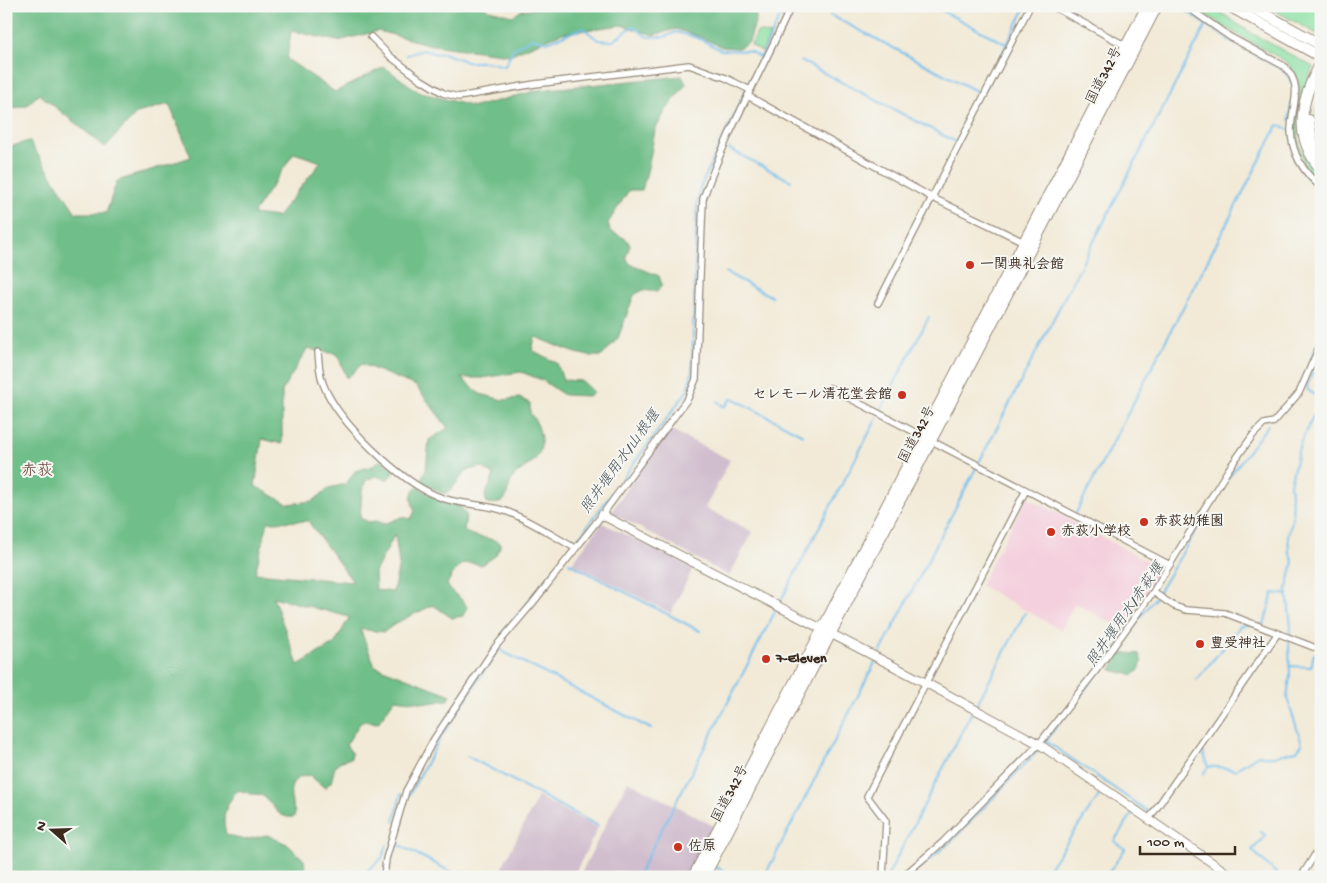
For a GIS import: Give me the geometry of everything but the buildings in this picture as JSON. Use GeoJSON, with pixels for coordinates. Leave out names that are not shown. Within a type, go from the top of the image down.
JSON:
{"type":"FeatureCollection","features":[{"type":"Feature","properties":{"kind":"highway","name":"国道342号"},"geometry":{"type":"LineString","coordinates":[[693,877],[826,632],[1029,244],[1130,48],[1147,6]]}},
{"type":"Feature","properties":{"kind":"highway","name":"国道342号"},"geometry":{"type":"LineString","coordinates":[[1130,48],[1157,6]]}},
{"type":"Feature","properties":{"kind":"highway"},"geometry":{"type":"LineString","coordinates":[[1250,6],[1319,44]]}},
{"type":"Feature","properties":{"kind":"highway"},"geometry":{"type":"LineString","coordinates":[[1232,8],[1314,55],[1321,63],[1308,92],[1302,126],[1307,150],[1321,169]]}},
{"type":"Feature","properties":{"kind":"highway"},"geometry":{"type":"LineString","coordinates":[[1321,78],[1312,101],[1309,122],[1312,141],[1321,158]]}},
{"type":"Feature","properties":{"kind":"highway","name":"国道342号"},"geometry":{"type":"LineString","coordinates":[[704,877],[826,632]]}},
{"type":"Feature","properties":{"kind":"street"},"geometry":{"type":"LineString","coordinates":[[384,877],[386,859],[406,791],[434,739],[496,646],[532,604],[602,515],[688,398],[694,384],[703,199],[711,176],[791,6]]}},
{"type":"Feature","properties":{"kind":"street"},"geometry":{"type":"LineString","coordinates":[[878,303],[1030,6]]}},
{"type":"Feature","properties":{"kind":"street"},"geometry":{"type":"LineString","coordinates":[[1052,6],[1130,48]]}},
{"type":"Feature","properties":{"kind":"street"},"geometry":{"type":"LineString","coordinates":[[1186,6],[1230,37],[1284,66],[1291,72],[1297,90],[1291,130],[1294,147],[1302,166],[1321,187]]}},
{"type":"Feature","properties":{"kind":"street"},"geometry":{"type":"LineString","coordinates":[[371,37],[391,57],[420,79],[443,93],[458,97],[535,84],[689,65],[726,78],[931,197],[1029,244]]}},
{"type":"Feature","properties":{"kind":"street"},"geometry":{"type":"LineString","coordinates":[[902,877],[943,842],[1039,744],[1102,664],[1153,592],[1228,470],[1253,435],[1264,424],[1274,422],[1299,393],[1321,343]]}},
{"type":"Feature","properties":{"kind":"street"},"geometry":{"type":"LineString","coordinates":[[318,352],[323,384],[330,399],[345,419],[377,454],[400,473],[435,496],[507,512],[575,548]]}},
{"type":"Feature","properties":{"kind":"street"},"geometry":{"type":"LineString","coordinates":[[830,388],[1170,565]]}},
{"type":"Feature","properties":{"kind":"street"},"geometry":{"type":"LineString","coordinates":[[883,877],[886,821],[867,796],[1026,490]]}},
{"type":"Feature","properties":{"kind":"street"},"geometry":{"type":"LineString","coordinates":[[602,515],[926,683],[1039,744],[1233,877]]}},
{"type":"Feature","properties":{"kind":"street"},"geometry":{"type":"LineString","coordinates":[[1153,592],[1174,606],[1186,610],[1226,613],[1321,650]]}},
{"type":"Feature","properties":{"kind":"street"},"geometry":{"type":"LineString","coordinates":[[1149,820],[1278,633]]}},
{"type":"Feature","properties":{"kind":"street"},"geometry":{"type":"LineString","coordinates":[[1301,877],[1321,845]]}},
{"type":"Feature","properties":{"kind":"shaded area"},"geometry":{"type":"Polygon","coordinates":[[[669,429],[730,460],[705,508],[753,532],[729,576],[611,512],[669,429]]]}},
{"type":"Feature","properties":{"kind":"shaded area","name":"赤荻小学校"},"geometry":{"type":"Polygon","coordinates":[[[1027,497],[1160,568],[1161,573],[1122,629],[1075,603],[1061,630],[980,585],[1027,497]]]}},
{"type":"Feature","properties":{"kind":"shaded area"},"geometry":{"type":"Polygon","coordinates":[[[602,523],[693,568],[671,613],[572,563],[602,523]]]}},
{"type":"Feature","properties":{"kind":"shaded area"},"geometry":{"type":"Polygon","coordinates":[[[628,781],[714,826],[686,877],[579,877],[628,781]]]}},
{"type":"Feature","properties":{"kind":"shaded area"},"geometry":{"type":"Polygon","coordinates":[[[538,797],[598,828],[573,877],[497,877],[538,797]]]}},
{"type":"Feature","properties":{"kind":"green space"},"geometry":{"type":"Polygon","coordinates":[[[6,6],[482,6],[513,16],[522,10],[537,9],[539,6],[755,6],[756,19],[749,42],[738,48],[722,47],[676,29],[653,35],[622,25],[562,33],[509,55],[432,45],[378,31],[338,41],[291,31],[287,59],[335,92],[384,67],[419,92],[474,107],[539,90],[682,76],[686,84],[666,110],[655,130],[642,190],[629,190],[608,223],[610,231],[626,239],[630,245],[626,257],[630,264],[659,276],[662,285],[657,292],[643,290],[634,295],[618,338],[602,356],[576,353],[535,337],[532,350],[557,363],[563,380],[582,381],[593,391],[590,396],[564,395],[542,380],[521,372],[482,378],[461,378],[480,394],[503,400],[519,398],[530,403],[530,413],[539,428],[540,452],[532,462],[512,479],[505,499],[501,502],[487,503],[485,496],[494,475],[482,467],[467,470],[450,491],[444,494],[423,483],[422,477],[426,470],[429,440],[448,428],[416,386],[362,364],[347,378],[337,354],[307,349],[282,391],[282,444],[262,439],[255,486],[288,504],[313,501],[329,488],[346,484],[355,471],[383,461],[393,469],[393,474],[387,480],[376,476],[366,480],[362,491],[360,518],[369,522],[376,521],[384,524],[402,517],[411,519],[415,511],[412,495],[417,486],[438,499],[461,507],[466,515],[464,530],[467,533],[500,543],[495,556],[482,565],[469,563],[460,565],[447,584],[451,591],[467,607],[463,616],[452,618],[433,605],[396,623],[384,632],[360,629],[375,666],[451,695],[448,700],[428,703],[395,699],[378,723],[364,721],[360,723],[346,745],[352,753],[351,758],[339,762],[335,767],[331,782],[325,788],[309,775],[299,778],[294,782],[291,795],[295,813],[294,817],[283,816],[267,799],[260,795],[239,791],[235,793],[230,801],[224,817],[226,835],[245,840],[267,835],[287,844],[304,860],[306,877],[298,877],[295,871],[289,872],[285,877],[6,877],[6,148],[29,141],[76,213],[106,213],[117,181],[191,157],[169,104],[137,113],[105,147],[39,94],[27,105],[6,110],[6,6]],[[294,153],[253,214],[277,217],[321,162],[294,153]],[[308,521],[268,522],[255,573],[353,582],[308,521]],[[395,534],[375,572],[376,590],[393,592],[399,564],[395,534]],[[273,597],[298,665],[335,643],[349,617],[273,597]]]}},
{"type":"Feature","properties":{"kind":"green space"},"geometry":{"type":"Polygon","coordinates":[[[1193,6],[1211,6],[1248,31],[1313,67],[1299,109],[1298,124],[1302,152],[1321,176],[1321,184],[1316,181],[1305,166],[1295,140],[1295,108],[1300,92],[1296,75],[1287,62],[1226,28],[1193,6]]]}},
{"type":"Feature","properties":{"kind":"green space"},"geometry":{"type":"Polygon","coordinates":[[[1266,6],[1321,6],[1321,36],[1270,8],[1266,6]]]}},
{"type":"Feature","properties":{"kind":"green space"},"geometry":{"type":"Polygon","coordinates":[[[758,31],[770,35],[762,52],[751,45],[758,31]]]}},
{"type":"Feature","properties":{"kind":"green space"},"geometry":{"type":"Polygon","coordinates":[[[1321,95],[1321,149],[1316,136],[1315,122],[1321,95]]]}},
{"type":"Feature","properties":{"kind":"green space"},"geometry":{"type":"Polygon","coordinates":[[[1126,653],[1139,654],[1142,662],[1139,670],[1133,675],[1111,670],[1118,656],[1126,653]]]}},
{"type":"Feature","properties":{"kind":"waterway","name":"照井堰用水/山根堰"},"geometry":{"type":"LineString","coordinates":[[503,633],[584,531],[687,391],[692,372],[697,206],[700,188],[785,6]]}},
{"type":"Feature","properties":{"kind":"waterway"},"geometry":{"type":"LineString","coordinates":[[933,6],[1006,44]]}},
{"type":"Feature","properties":{"kind":"waterway"},"geometry":{"type":"LineString","coordinates":[[830,15],[982,94],[1026,6]]}},
{"type":"Feature","properties":{"kind":"waterway"},"geometry":{"type":"LineString","coordinates":[[1179,6],[1229,40],[1283,70],[1292,85]]}},
{"type":"Feature","properties":{"kind":"waterway"},"geometry":{"type":"LineString","coordinates":[[879,655],[1206,25]]}},
{"type":"Feature","properties":{"kind":"waterway"},"geometry":{"type":"LineString","coordinates":[[407,55],[423,50],[437,54],[443,53],[468,62],[487,62],[505,66],[513,49],[532,38],[547,42],[583,28],[598,40],[613,41],[633,26],[647,37],[665,37],[676,32],[698,38],[721,50],[749,51],[760,57]]}},
{"type":"Feature","properties":{"kind":"waterway"},"geometry":{"type":"LineString","coordinates":[[801,61],[958,143]]}},
{"type":"Feature","properties":{"kind":"waterway"},"geometry":{"type":"LineString","coordinates":[[1289,120],[1293,93]]}},
{"type":"Feature","properties":{"kind":"waterway"},"geometry":{"type":"LineString","coordinates":[[1076,513],[1278,125],[1289,130]]}},
{"type":"Feature","properties":{"kind":"waterway"},"geometry":{"type":"LineString","coordinates":[[729,149],[791,181]]}},
{"type":"Feature","properties":{"kind":"waterway"},"geometry":{"type":"LineString","coordinates":[[1298,163],[1304,174],[1321,190]]}},
{"type":"Feature","properties":{"kind":"waterway"},"geometry":{"type":"LineString","coordinates":[[725,272],[772,297]]}},
{"type":"Feature","properties":{"kind":"waterway"},"geometry":{"type":"LineString","coordinates":[[880,411],[929,317]]}},
{"type":"Feature","properties":{"kind":"waterway","name":"照井堰用水/赤萩堰"},"geometry":{"type":"LineString","coordinates":[[1311,359],[1321,335]]}},
{"type":"Feature","properties":{"kind":"waterway"},"geometry":{"type":"LineString","coordinates":[[1203,774],[1208,767],[1235,770],[1258,755],[1273,756],[1297,751],[1302,744],[1287,698],[1290,676],[1289,644],[1291,627],[1287,590],[1293,561],[1289,551],[1288,535],[1293,517],[1290,484],[1300,444],[1321,400],[1308,390],[1307,386],[1321,351]]}},
{"type":"Feature","properties":{"kind":"waterway"},"geometry":{"type":"LineString","coordinates":[[717,401],[724,407],[732,398],[803,435]]}},
{"type":"Feature","properties":{"kind":"waterway"},"geometry":{"type":"LineString","coordinates":[[779,604],[878,416]]}},
{"type":"Feature","properties":{"kind":"waterway","name":"照井堰用水/赤萩堰"},"geometry":{"type":"LineString","coordinates":[[1044,743],[1155,598],[1226,481],[1268,425]]}},
{"type":"Feature","properties":{"kind":"waterway"},"geometry":{"type":"LineString","coordinates":[[569,563],[700,631]]}},
{"type":"Feature","properties":{"kind":"waterway"},"geometry":{"type":"LineString","coordinates":[[1260,624],[1264,624],[1273,593],[1288,595]]}},
{"type":"Feature","properties":{"kind":"waterway"},"geometry":{"type":"LineString","coordinates":[[637,877],[777,608]]}},
{"type":"Feature","properties":{"kind":"waterway"},"geometry":{"type":"LineString","coordinates":[[976,706],[1025,613]]}},
{"type":"Feature","properties":{"kind":"waterway"},"geometry":{"type":"LineString","coordinates":[[1196,680],[1240,626],[1250,625]]}},
{"type":"Feature","properties":{"kind":"waterway","name":"照井堰用水/山根堰"},"geometry":{"type":"LineString","coordinates":[[407,794],[409,795],[441,737],[502,643]]}},
{"type":"Feature","properties":{"kind":"waterway"},"geometry":{"type":"LineString","coordinates":[[498,649],[651,729]]}},
{"type":"Feature","properties":{"kind":"waterway"},"geometry":{"type":"LineString","coordinates":[[1289,666],[1311,667],[1314,654],[1321,657]]}},
{"type":"Feature","properties":{"kind":"waterway"},"geometry":{"type":"LineString","coordinates":[[764,877],[877,659]]}},
{"type":"Feature","properties":{"kind":"waterway"},"geometry":{"type":"LineString","coordinates":[[887,877],[973,710]]}},
{"type":"Feature","properties":{"kind":"waterway"},"geometry":{"type":"LineString","coordinates":[[1046,741],[1150,813]]}},
{"type":"Feature","properties":{"kind":"waterway","name":"照井堰用水/赤萩堰"},"geometry":{"type":"LineString","coordinates":[[909,877],[953,840],[1041,747]]}},
{"type":"Feature","properties":{"kind":"waterway"},"geometry":{"type":"LineString","coordinates":[[1202,749],[1208,767]]}},
{"type":"Feature","properties":{"kind":"waterway"},"geometry":{"type":"LineString","coordinates":[[467,756],[598,826]]}},
{"type":"Feature","properties":{"kind":"waterway"},"geometry":{"type":"LineString","coordinates":[[1043,877],[1101,793]]}},
{"type":"Feature","properties":{"kind":"waterway","name":"照井堰用水/山根堰"},"geometry":{"type":"LineString","coordinates":[[394,822],[402,794]]}},
{"type":"Feature","properties":{"kind":"waterway"},"geometry":{"type":"LineString","coordinates":[[1106,877],[1125,849],[1114,841],[1132,814]]}},
{"type":"Feature","properties":{"kind":"waterway"},"geometry":{"type":"LineString","coordinates":[[1260,831],[1266,836],[1252,850],[1280,877]]}},
{"type":"Feature","properties":{"kind":"waterway"},"geometry":{"type":"LineString","coordinates":[[397,844],[461,877]]}},
{"type":"Feature","properties":{"kind":"waterway","name":"照井堰用水/山根堰"},"geometry":{"type":"LineString","coordinates":[[360,877],[382,858],[387,845]]}},
{"type":"Feature","properties":{"kind":"waterway"},"geometry":{"type":"LineString","coordinates":[[716,867],[735,877]]}},
{"type":"Feature","properties":{"kind":"place","name":"一関典礼会館"},"geometry":{"type":"Point","coordinates":[970,265]}},
{"type":"Feature","properties":{"kind":"place","name":"セレモール清花堂会館"},"geometry":{"type":"Point","coordinates":[902,395]}},
{"type":"Feature","properties":{"kind":"place","name":"赤荻幼稚園"},"geometry":{"type":"Point","coordinates":[1144,522]}},
{"type":"Feature","properties":{"kind":"place","name":"赤荻小学校"},"geometry":{"type":"Point","coordinates":[1051,532]}},
{"type":"Feature","properties":{"kind":"place","name":"豊受神社"},"geometry":{"type":"Point","coordinates":[1200,644]}},
{"type":"Feature","properties":{"kind":"place","name":"7-Eleven"},"geometry":{"type":"Point","coordinates":[766,659]}},
{"type":"Feature","properties":{"kind":"place","name":"佐原"},"geometry":{"type":"Point","coordinates":[678,847]}},
{"type":"Feature","properties":{"kind":"district","name":"赤荻"},"geometry":{"type":"Point","coordinates":[37,472]}}]}
